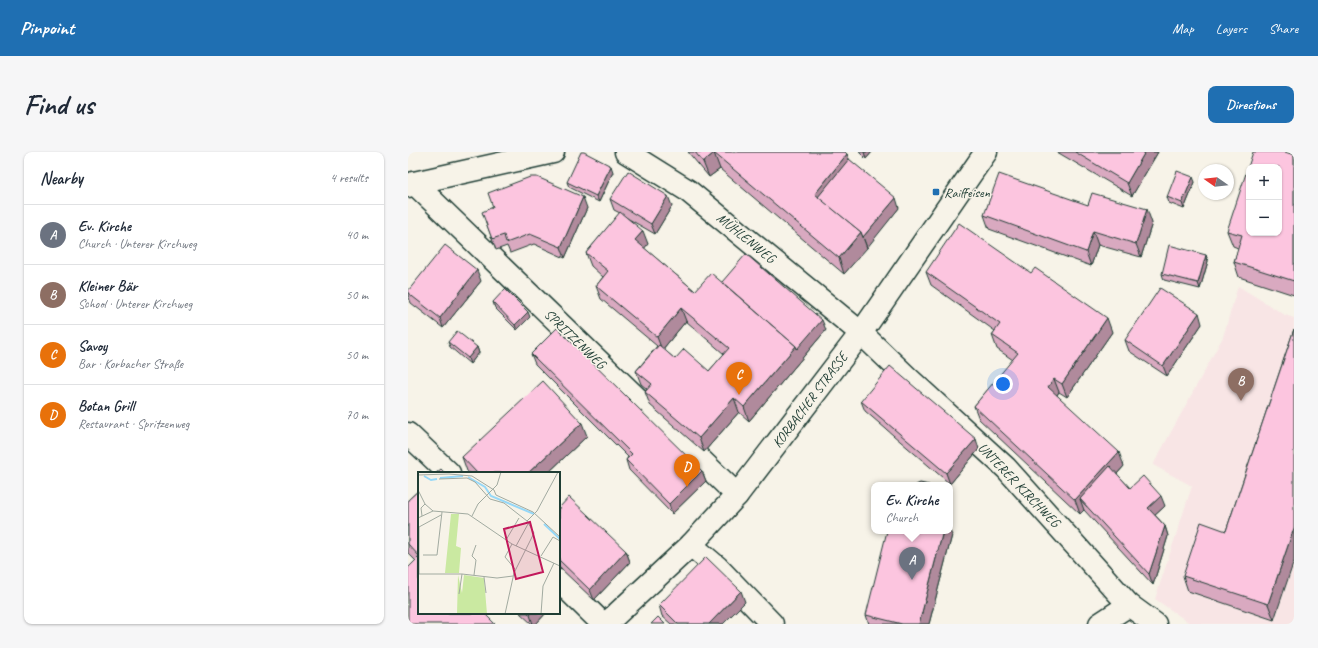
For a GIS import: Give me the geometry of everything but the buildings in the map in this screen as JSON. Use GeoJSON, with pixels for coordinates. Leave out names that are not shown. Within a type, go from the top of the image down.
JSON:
{"type":"FeatureCollection","features":[{"type":"Feature","properties":{"kind":"street"},"geometry":{"type":"LineString","coordinates":[[411,184],[553,152]]}},
{"type":"Feature","properties":{"kind":"street","name":"MÜHLENWEG"},"geometry":{"type":"LineString","coordinates":[[626,152],[687,190],[861,332]]}},
{"type":"Feature","properties":{"kind":"street","name":"KORBACHER STRASSE"},"geometry":{"type":"LineString","coordinates":[[604,624],[691,545],[737,495],[861,332],[986,152]]}},
{"type":"Feature","properties":{"kind":"street","name":"SPRITZENWEG"},"geometry":{"type":"LineString","coordinates":[[411,184],[737,495]]}},
{"type":"Feature","properties":{"kind":"street","name":"UNTERER KIRCHWEG"},"geometry":{"type":"LineString","coordinates":[[861,332],[909,379],[1006,468],[1129,606],[1156,624]]}},
{"type":"Feature","properties":{"kind":"street"},"geometry":{"type":"LineString","coordinates":[[408,434],[448,472]]}},
{"type":"Feature","properties":{"kind":"street"},"geometry":{"type":"LineString","coordinates":[[691,545],[717,567],[772,624]]}},
{"type":"Feature","properties":{"kind":"street"},"geometry":{"type":"LineString","coordinates":[[560,582],[604,624]]}},
{"type":"Feature","properties":{"kind":"street"},"geometry":{"type":"LineString","coordinates":[[1100,624],[1129,606]]}},
{"type":"Feature","properties":{"kind":"shaded area"},"geometry":{"type":"Polygon","coordinates":[[[1238,286],[1285,315],[1294,318],[1294,624],[1191,624],[1155,599],[1192,486],[1153,465],[1223,337],[1238,286]]]}},
{"type":"Feature","properties":{"kind":"place","name":"Raiffeisen"},"geometry":{"type":"Point","coordinates":[936,192]}},
{"type":"Feature","properties":{"kind":"place","name":"Savoy"},"geometry":{"type":"Point","coordinates":[739,395]}},
{"type":"Feature","properties":{"kind":"place","name":"Kleiner Bär"},"geometry":{"type":"Point","coordinates":[1241,401]}},
{"type":"Feature","properties":{"kind":"place","name":"Botan Grill"},"geometry":{"type":"Point","coordinates":[687,487]}},
{"type":"Feature","properties":{"kind":"place","name":"Ev. Kirche"},"geometry":{"type":"Point","coordinates":[912,580]}}]}
